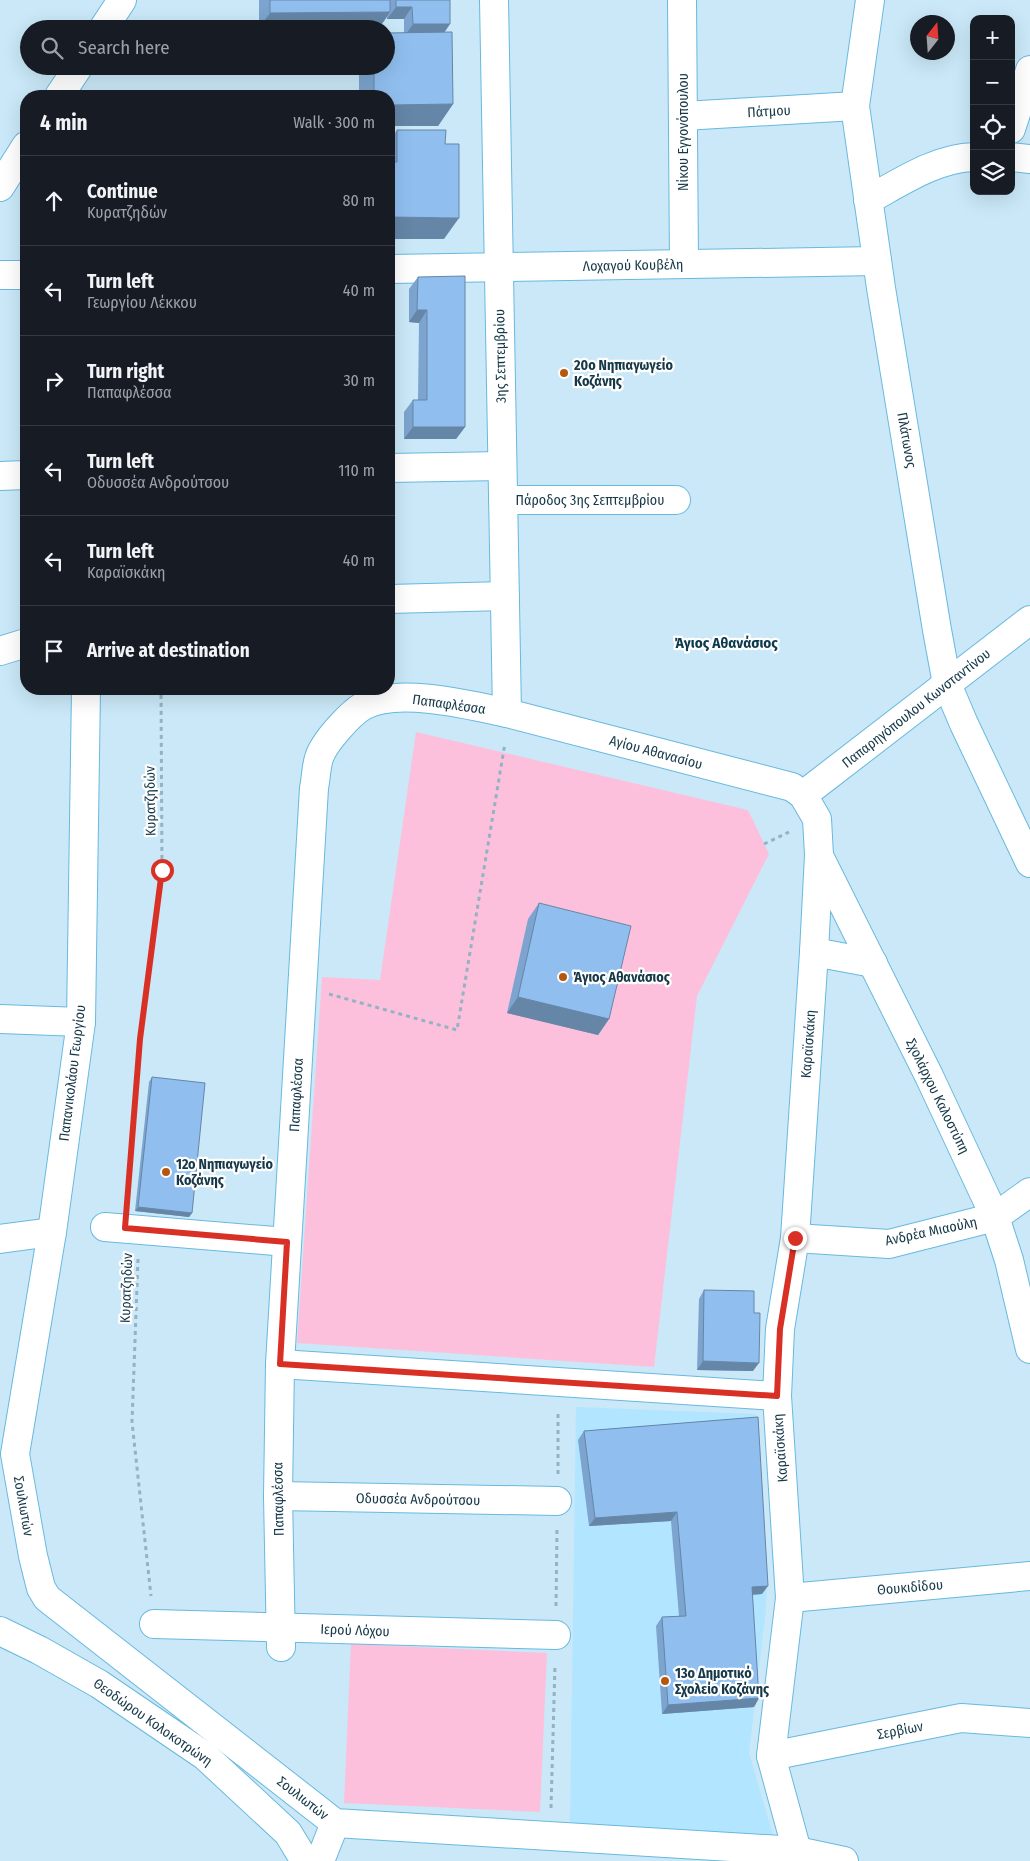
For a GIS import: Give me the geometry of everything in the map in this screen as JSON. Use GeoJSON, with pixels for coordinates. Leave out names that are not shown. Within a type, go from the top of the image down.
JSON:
{"type":"FeatureCollection","features":[{"type":"Feature","properties":{"kind":"street"},"geometry":{"type":"LineString","coordinates":[[109,20],[122,0]]}},
{"type":"Feature","properties":{"kind":"street","name":"3ης Σεπτεμβρίου"},"geometry":{"type":"LineString","coordinates":[[494,0],[506,713]]}},
{"type":"Feature","properties":{"kind":"street","name":"Νίκου Εγγονόπουλου"},"geometry":{"type":"LineString","coordinates":[[682,0],[684,264]]}},
{"type":"Feature","properties":{"kind":"street","name":"Πλάτωνος"},"geometry":{"type":"LineString","coordinates":[[870,0],[855,106],[877,262],[947,684],[1030,863]]}},
{"type":"Feature","properties":{"kind":"street"},"geometry":{"type":"LineString","coordinates":[[1015,117],[1030,70]]}},
{"type":"Feature","properties":{"kind":"street"},"geometry":{"type":"LineString","coordinates":[[63,90],[73,75]]}},
{"type":"Feature","properties":{"kind":"street","name":"Πάτμου"},"geometry":{"type":"LineString","coordinates":[[683,116],[855,106]]}},
{"type":"Feature","properties":{"kind":"street"},"geometry":{"type":"LineString","coordinates":[[0,187],[20,155]]}},
{"type":"Feature","properties":{"kind":"street"},"geometry":{"type":"LineString","coordinates":[[868,200],[913,174],[957,157],[970,157]]}},
{"type":"Feature","properties":{"kind":"street"},"geometry":{"type":"LineString","coordinates":[[1015,157],[1030,159]]}},
{"type":"Feature","properties":{"kind":"street","name":"Λοχαγού Κουβέλη"},"geometry":{"type":"LineString","coordinates":[[395,269],[877,262]]}},
{"type":"Feature","properties":{"kind":"street"},"geometry":{"type":"LineString","coordinates":[[0,275],[20,275]]}},
{"type":"Feature","properties":{"kind":"street"},"geometry":{"type":"LineString","coordinates":[[395,468],[502,466]]}},
{"type":"Feature","properties":{"kind":"street"},"geometry":{"type":"LineString","coordinates":[[0,476],[20,475]]}},
{"type":"Feature","properties":{"kind":"street","name":"Πάροδος 3ης Σεπτεμβρίου"},"geometry":{"type":"LineString","coordinates":[[503,500],[676,500]]}},
{"type":"Feature","properties":{"kind":"street"},"geometry":{"type":"LineString","coordinates":[[395,599],[505,596]]}},
{"type":"Feature","properties":{"kind":"street","name":"Παπαρηγόπουλου Κωνσταντίνου"},"geometry":{"type":"LineString","coordinates":[[803,795],[1030,620]]}},
{"type":"Feature","properties":{"kind":"street"},"geometry":{"type":"LineString","coordinates":[[0,651],[20,645]]}},
{"type":"Feature","properties":{"kind":"street","name":"Παπανικολάου Γεωργίου"},"geometry":{"type":"LineString","coordinates":[[7,1455],[52,1232],[81,1022],[86,695]]}},
{"type":"Feature","properties":{"kind":"street","name":"Παπαφλέσσα"},"geometry":{"type":"LineString","coordinates":[[281,1638],[278,1496],[280,1364],[314,788],[319,757],[332,736],[348,717],[363,706],[376,700],[400,697],[460,703],[506,713]]}},
{"type":"Feature","properties":{"kind":"street","name":"Αγίου Αθανασίου"},"geometry":{"type":"LineString","coordinates":[[506,713],[792,788],[803,795]]}},
{"type":"Feature","properties":{"kind":"street","name":"Καραϊσκάκη"},"geometry":{"type":"LineString","coordinates":[[797,1856],[771,1756],[790,1598],[777,1396],[780,1329],[795,1238],[819,854],[817,819],[803,795]]}},
{"type":"Feature","properties":{"kind":"street","name":"Σχολάρχου Καλοστύπη"},"geometry":{"type":"LineString","coordinates":[[819,854],[929,1076],[995,1217],[1009,1260],[1030,1349]]}},
{"type":"Feature","properties":{"kind":"street"},"geometry":{"type":"LineString","coordinates":[[814,952],[873,963]]}},
{"type":"Feature","properties":{"kind":"street"},"geometry":{"type":"LineString","coordinates":[[0,1019],[81,1022]]}},
{"type":"Feature","properties":{"kind":"street","name":"Ανδρέα Μιαούλη"},"geometry":{"type":"LineString","coordinates":[[795,1238],[890,1244],[995,1217],[1030,1192]]}},
{"type":"Feature","properties":{"kind":"street"},"geometry":{"type":"LineString","coordinates":[[115,1228],[287,1242]]}},
{"type":"Feature","properties":{"kind":"street"},"geometry":{"type":"LineString","coordinates":[[0,1239],[52,1232]]}},
{"type":"Feature","properties":{"kind":"street"},"geometry":{"type":"LineString","coordinates":[[280,1364],[777,1396]]}},
{"type":"Feature","properties":{"kind":"street","name":"Σουλιωτών"},"geometry":{"type":"LineString","coordinates":[[7,1455],[41,1588],[48,1598],[62,1611],[335,1822],[550,1836],[844,1861]]}},
{"type":"Feature","properties":{"kind":"street","name":"Οδυσσέα Ανδρούτσου"},"geometry":{"type":"LineString","coordinates":[[278,1496],[557,1501]]}},
{"type":"Feature","properties":{"kind":"street","name":"Θουκιδίδου"},"geometry":{"type":"LineString","coordinates":[[790,1598],[1030,1576]]}},
{"type":"Feature","properties":{"kind":"street","name":"Ιερού Λόχου"},"geometry":{"type":"LineString","coordinates":[[154,1624],[281,1638],[556,1635]]}},
{"type":"Feature","properties":{"kind":"street","name":"Θεοδώρου Κολοκοτρώνη"},"geometry":{"type":"LineString","coordinates":[[0,1631],[99,1684],[205,1756],[288,1833],[305,1861]]}},
{"type":"Feature","properties":{"kind":"street","name":"Σερβίων"},"geometry":{"type":"LineString","coordinates":[[771,1756],[961,1718],[1030,1723]]}},
{"type":"Feature","properties":{"kind":"street"},"geometry":{"type":"LineString","coordinates":[[320,1861],[335,1822]]}},
{"type":"Feature","properties":{"kind":"path","name":"Κυρατζηδών"},"geometry":{"type":"LineString","coordinates":[[154,1624],[132,1422],[139,1244],[115,1228],[162,870],[161,695]]}},
{"type":"Feature","properties":{"kind":"path"},"geometry":{"type":"LineString","coordinates":[[302,986],[457,1030],[505,753]]}},
{"type":"Feature","properties":{"kind":"path"},"geometry":{"type":"LineString","coordinates":[[550,1836],[556,1635]]}},
{"type":"Feature","properties":{"kind":"shaded area"},"geometry":{"type":"Polygon","coordinates":[[[416,732],[748,810],[769,854],[697,996],[654,1367],[297,1343],[322,977],[380,980],[416,732]]]}},
{"type":"Feature","properties":{"kind":"shaded area","name":"13ο Δημοτικό Σχολείο Κοζάνης"},"geometry":{"type":"Polygon","coordinates":[[[576,1407],[756,1414],[767,1574],[766,1609],[749,1753],[773,1835],[570,1827],[576,1407]]]}},
{"type":"Feature","properties":{"kind":"shaded area"},"geometry":{"type":"Polygon","coordinates":[[[351,1644],[547,1653],[540,1812],[344,1803],[351,1644]]]}},
{"type":"Feature","properties":{"kind":"building"},"geometry":{"type":"Polygon","coordinates":[[[270,0],[390,0],[390,12],[270,13],[270,0]]]}},
{"type":"Feature","properties":{"kind":"building"},"geometry":{"type":"Polygon","coordinates":[[[396,0],[450,0],[450,24],[413,24],[412,7],[396,7],[396,0]]]}},
{"type":"Feature","properties":{"kind":"building"},"geometry":{"type":"Polygon","coordinates":[[[452,32],[453,104],[395,105],[395,90],[374,90],[374,75],[395,75],[395,33],[452,32]]]}},
{"type":"Feature","properties":{"kind":"building"},"geometry":{"type":"Polygon","coordinates":[[[397,130],[446,130],[445,144],[459,144],[459,218],[395,217],[395,162],[397,162],[397,130]]]}},
{"type":"Feature","properties":{"kind":"building"},"geometry":{"type":"Polygon","coordinates":[[[465,276],[465,427],[413,427],[413,400],[427,400],[427,310],[417,310],[418,277],[465,276]]]}},
{"type":"Feature","properties":{"kind":"building","name":"Άγιος Αθανάσιος"},"geometry":{"type":"Polygon","coordinates":[[[539,903],[631,926],[609,1019],[518,997],[539,903]]]}},
{"type":"Feature","properties":{"kind":"building","name":"12ο Νηπιαγωγείο Κοζάνης"},"geometry":{"type":"Polygon","coordinates":[[[152,1077],[205,1083],[192,1213],[138,1207],[152,1077]]]}},
{"type":"Feature","properties":{"kind":"building"},"geometry":{"type":"Polygon","coordinates":[[[704,1290],[754,1291],[754,1313],[760,1313],[759,1363],[703,1361],[704,1290]]]}},
{"type":"Feature","properties":{"kind":"building"},"geometry":{"type":"Polygon","coordinates":[[[758,1417],[768,1586],[752,1587],[759,1698],[668,1705],[662,1617],[686,1616],[677,1512],[595,1518],[584,1431],[758,1417]]]}},
{"type":"Feature","properties":{"kind":"place","name":"20ο Νηπιαγωγείο Κοζάνης"},"geometry":{"type":"Point","coordinates":[564,373]}},
{"type":"Feature","properties":{"kind":"place","name":"Άγιος Αθανάσιος"},"geometry":{"type":"Point","coordinates":[563,977]}},
{"type":"Feature","properties":{"kind":"place","name":"12ο Νηπιαγωγείο Κοζάνης"},"geometry":{"type":"Point","coordinates":[166,1172]}},
{"type":"Feature","properties":{"kind":"place","name":"13ο Δημοτικό Σχολείο Κοζάνης"},"geometry":{"type":"Point","coordinates":[665,1681]}},
{"type":"Feature","properties":{"kind":"district","name":"Άγιος Αθανάσιος"},"geometry":{"type":"Point","coordinates":[726,643]}},
{"type":"Feature","properties":{"kind":"route"},"geometry":{"type":"LineString","coordinates":[[162,870],[140,1039],[125,1228],[287,1242],[280,1364],[777,1396],[780,1329],[795,1238]]}}]}
